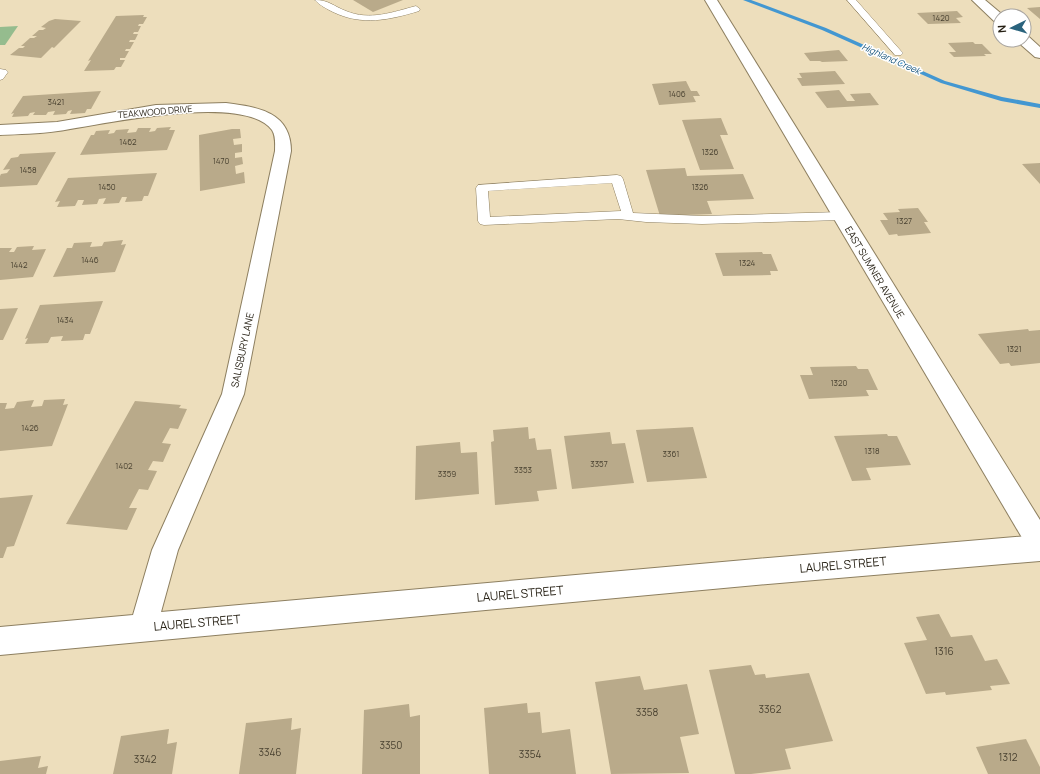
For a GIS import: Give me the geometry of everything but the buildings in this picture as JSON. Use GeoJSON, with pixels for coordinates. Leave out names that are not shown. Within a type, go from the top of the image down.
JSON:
{"type":"FeatureCollection","features":[{"type":"Feature","properties":{"kind":"street","name":"EAST SUMNER AVENUE"},"geometry":{"type":"LineString","coordinates":[[711,0],[1040,544]]}},
{"type":"Feature","properties":{"kind":"street"},"geometry":{"type":"LineString","coordinates":[[978,0],[992,12]]}},
{"type":"Feature","properties":{"kind":"street"},"geometry":{"type":"LineString","coordinates":[[1032,47],[1040,54]]}},
{"type":"Feature","properties":{"kind":"street","name":"TEAKWOOD DRIVE"},"geometry":{"type":"LineString","coordinates":[[0,130],[57,127],[142,112],[215,107],[241,109],[259,114],[271,121],[280,130]]}},
{"type":"Feature","properties":{"kind":"street","name":"SALISBURY LANE"},"geometry":{"type":"LineString","coordinates":[[143,628],[165,550],[233,394],[283,150],[280,130]]}},
{"type":"Feature","properties":{"kind":"street","name":"LAUREL STREET"},"geometry":{"type":"LineString","coordinates":[[0,642],[756,572],[1040,548]]}},
{"type":"Feature","properties":{"kind":"lane"},"geometry":{"type":"LineString","coordinates":[[319,0],[334,11],[351,17],[393,17],[416,9]]}},
{"type":"Feature","properties":{"kind":"lane"},"geometry":{"type":"LineString","coordinates":[[851,0],[898,53]]}},
{"type":"Feature","properties":{"kind":"lane"},"geometry":{"type":"LineString","coordinates":[[0,72],[3,72],[0,77]]}},
{"type":"Feature","properties":{"kind":"lane"},"geometry":{"type":"LineString","coordinates":[[628,216],[617,178],[482,188],[484,221],[618,215],[628,216],[684,221],[841,216]]}},
{"type":"Feature","properties":{"kind":"green space"},"geometry":{"type":"Polygon","coordinates":[[[18,26],[5,45],[0,45],[0,27],[18,26]]]}},
{"type":"Feature","properties":{"kind":"waterway","name":"Highland Creek"},"geometry":{"type":"LineString","coordinates":[[746,0],[824,29],[943,82],[1001,99],[1040,106]]}}]}
